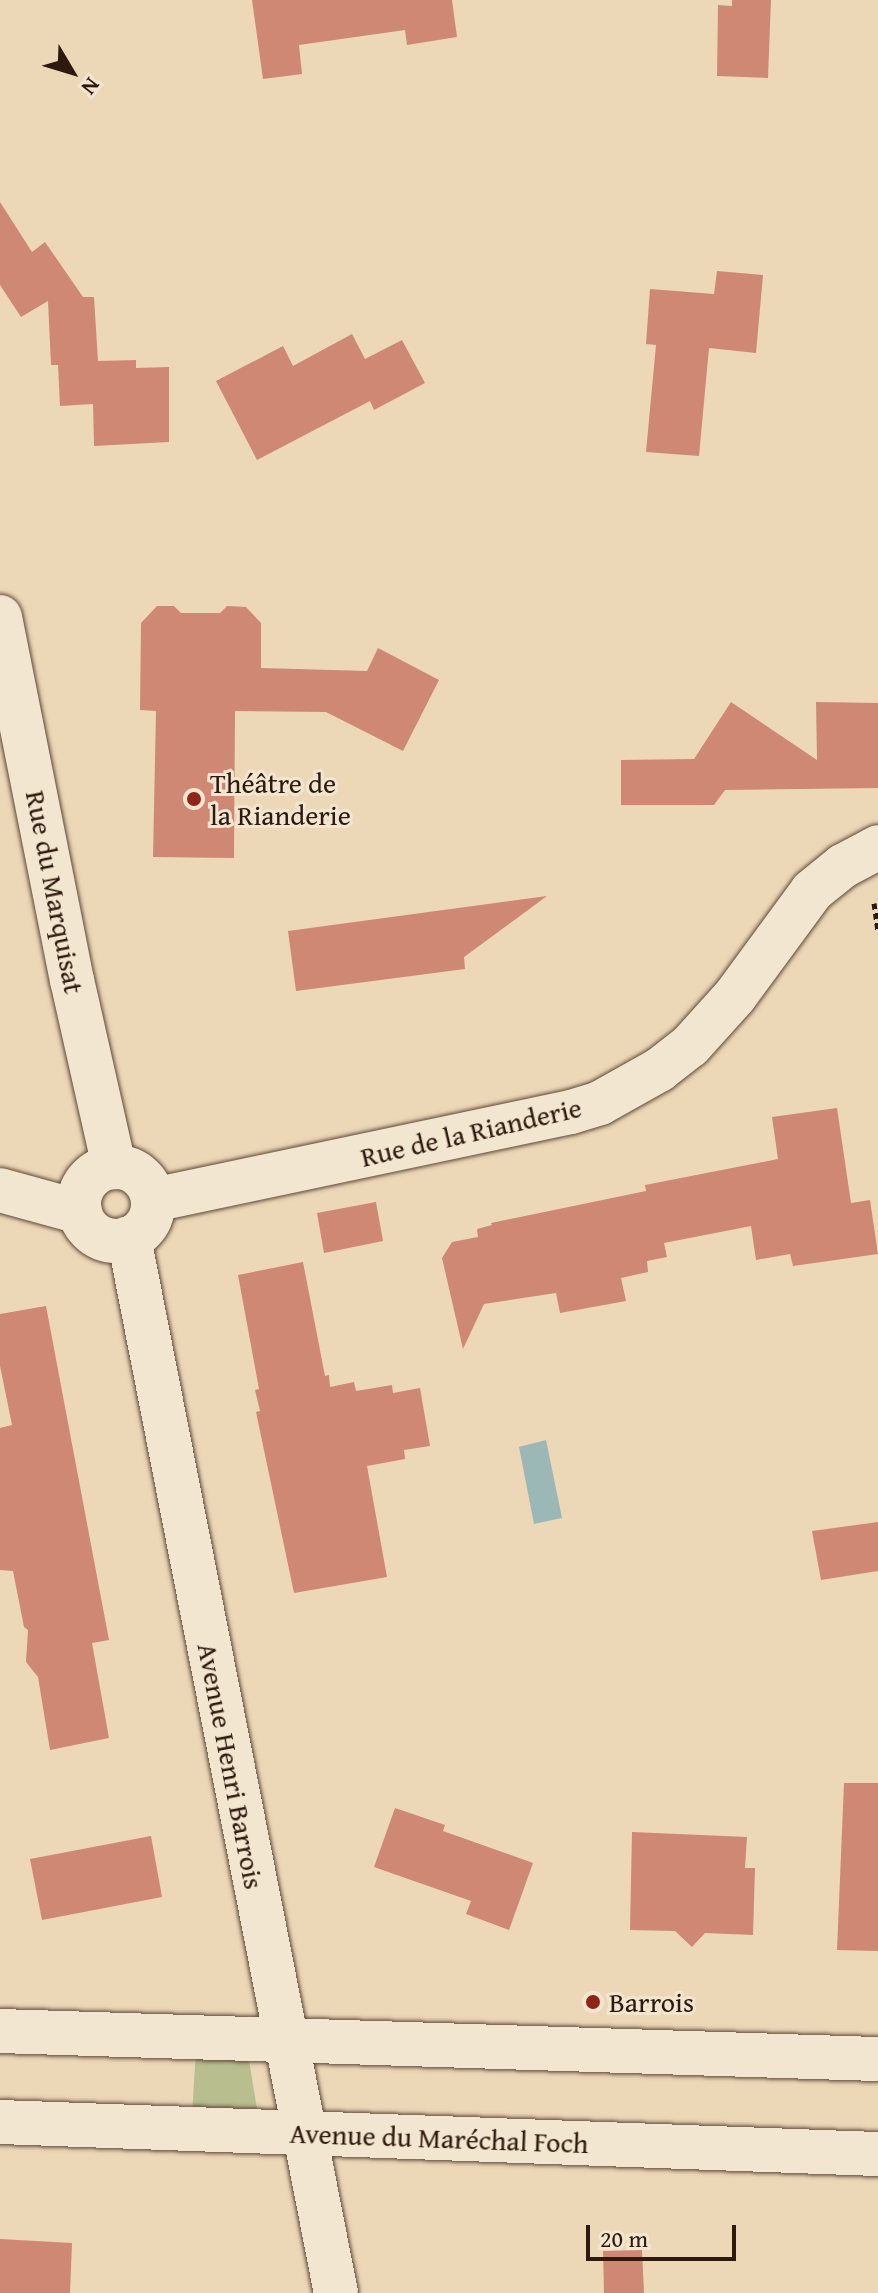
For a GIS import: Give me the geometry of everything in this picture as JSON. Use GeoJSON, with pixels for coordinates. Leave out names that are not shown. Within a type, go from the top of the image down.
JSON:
{"type":"FeatureCollection","features":[{"type":"Feature","properties":{"kind":"street","name":"Rue du Marquisat"},"geometry":{"type":"LineString","coordinates":[[0,617],[72,980],[114,1167]]}},
{"type":"Feature","properties":{"kind":"street","name":"Rue de la Rianderie"},"geometry":{"type":"LineString","coordinates":[[153,1200],[571,1112],[600,1103],[659,1070],[690,1046],[735,996],[812,891],[843,866],[878,847]]}},
{"type":"Feature","properties":{"kind":"street"},"geometry":{"type":"LineString","coordinates":[[114,1167],[128,1168],[140,1175],[153,1200],[147,1223],[129,1238],[119,1241],[99,1237],[83,1221],[79,1201],[87,1181],[114,1167]]}},
{"type":"Feature","properties":{"kind":"street"},"geometry":{"type":"LineString","coordinates":[[0,1190],[80,1212]]}},
{"type":"Feature","properties":{"kind":"street","name":"Avenue Henri Barrois"},"geometry":{"type":"LineString","coordinates":[[129,1238],[336,2293]]}},
{"type":"Feature","properties":{"kind":"street"},"geometry":{"type":"LineString","coordinates":[[0,2031],[878,2059]]}},
{"type":"Feature","properties":{"kind":"street","name":"Avenue du Maréchal Foch"},"geometry":{"type":"LineString","coordinates":[[0,2122],[878,2154]]}},
{"type":"Feature","properties":{"kind":"green space"},"geometry":{"type":"Polygon","coordinates":[[[196,2049],[248,2054],[257,2109],[245,2115],[192,2115],[196,2049]]]}},
{"type":"Feature","properties":{"kind":"water"},"geometry":{"type":"Polygon","coordinates":[[[546,1440],[562,1518],[534,1524],[519,1447],[546,1440]]]}},
{"type":"Feature","properties":{"kind":"building"},"geometry":{"type":"Polygon","coordinates":[[[252,0],[452,0],[457,37],[407,45],[405,30],[299,45],[302,74],[263,79],[252,0]]]}},
{"type":"Feature","properties":{"kind":"building"},"geometry":{"type":"Polygon","coordinates":[[[732,0],[771,0],[768,78],[717,76],[718,5],[732,6],[732,0]]]}},
{"type":"Feature","properties":{"kind":"building"},"geometry":{"type":"Polygon","coordinates":[[[0,202],[32,252],[45,242],[83,297],[94,297],[98,361],[136,360],[136,368],[169,367],[169,442],[94,446],[93,404],[60,406],[58,365],[51,365],[48,301],[21,317],[0,285],[0,202]]]}},
{"type":"Feature","properties":{"kind":"building"},"geometry":{"type":"Polygon","coordinates":[[[717,271],[763,275],[756,353],[709,348],[699,456],[646,452],[656,345],[646,344],[650,289],[714,294],[717,271]]]}},
{"type":"Feature","properties":{"kind":"building"},"geometry":{"type":"Polygon","coordinates":[[[352,334],[365,359],[402,340],[425,383],[374,410],[370,401],[257,460],[216,381],[283,346],[293,366],[352,334]]]}},
{"type":"Feature","properties":{"kind":"building"},"geometry":{"type":"Polygon","coordinates":[[[157,606],[174,606],[181,613],[220,613],[227,606],[246,607],[261,623],[261,668],[367,671],[378,648],[439,680],[403,751],[326,712],[235,711],[234,858],[153,857],[156,711],[140,710],[141,623],[157,606]]]}},
{"type":"Feature","properties":{"kind":"building"},"geometry":{"type":"Polygon","coordinates":[[[731,702],[817,760],[816,702],[878,703],[878,788],[725,790],[714,805],[621,805],[621,760],[694,759],[731,702]]]}},
{"type":"Feature","properties":{"kind":"building"},"geometry":{"type":"Polygon","coordinates":[[[547,896],[464,957],[465,969],[296,991],[288,931],[547,896]]]}},
{"type":"Feature","properties":{"kind":"building"},"geometry":{"type":"Polygon","coordinates":[[[837,1108],[851,1203],[870,1200],[878,1254],[793,1266],[790,1254],[756,1260],[751,1226],[664,1243],[667,1257],[647,1261],[648,1272],[621,1278],[626,1301],[560,1313],[556,1293],[484,1304],[463,1349],[442,1258],[452,1242],[478,1237],[477,1229],[491,1223],[646,1191],[645,1185],[778,1159],[772,1117],[837,1108]]]}},
{"type":"Feature","properties":{"kind":"building"},"geometry":{"type":"Polygon","coordinates":[[[376,1202],[383,1241],[324,1253],[317,1213],[376,1202]]]}},
{"type":"Feature","properties":{"kind":"building"},"geometry":{"type":"Polygon","coordinates":[[[303,1262],[325,1376],[329,1375],[330,1387],[354,1382],[356,1391],[392,1385],[393,1393],[420,1388],[430,1446],[404,1450],[405,1459],[367,1466],[387,1577],[294,1593],[256,1412],[260,1411],[255,1390],[259,1389],[238,1275],[303,1262]]]}},
{"type":"Feature","properties":{"kind":"building"},"geometry":{"type":"Polygon","coordinates":[[[46,1306],[109,1640],[92,1643],[109,1738],[50,1750],[38,1677],[26,1662],[28,1630],[24,1627],[13,1571],[0,1570],[0,1428],[12,1425],[0,1366],[0,1314],[46,1306]]]}},
{"type":"Feature","properties":{"kind":"building"},"geometry":{"type":"Polygon","coordinates":[[[878,1522],[878,1571],[821,1580],[812,1531],[878,1522]]]}},
{"type":"Feature","properties":{"kind":"building"},"geometry":{"type":"Polygon","coordinates":[[[844,1783],[878,1783],[878,1951],[837,1950],[844,1783]]]}},
{"type":"Feature","properties":{"kind":"building"},"geometry":{"type":"Polygon","coordinates":[[[395,1808],[445,1825],[443,1831],[533,1863],[509,1930],[466,1914],[471,1901],[374,1867],[395,1808]]]}},
{"type":"Feature","properties":{"kind":"building"},"geometry":{"type":"Polygon","coordinates":[[[632,1832],[747,1837],[745,1868],[755,1868],[753,1935],[705,1933],[692,1947],[675,1931],[630,1930],[632,1832]]]}},
{"type":"Feature","properties":{"kind":"building"},"geometry":{"type":"Polygon","coordinates":[[[151,1836],[162,1897],[42,1920],[30,1859],[151,1836]]]}},
{"type":"Feature","properties":{"kind":"building"},"geometry":{"type":"Polygon","coordinates":[[[0,2239],[72,2243],[70,2293],[0,2293],[0,2239]]]}},
{"type":"Feature","properties":{"kind":"building"},"geometry":{"type":"Polygon","coordinates":[[[642,2250],[644,2293],[604,2293],[603,2251],[642,2250]]]}},
{"type":"Feature","properties":{"kind":"place","name":"Théâtre de la Rianderie"},"geometry":{"type":"Point","coordinates":[194,799]}},
{"type":"Feature","properties":{"kind":"place","name":"Barrois"},"geometry":{"type":"Point","coordinates":[593,2002]}}]}
